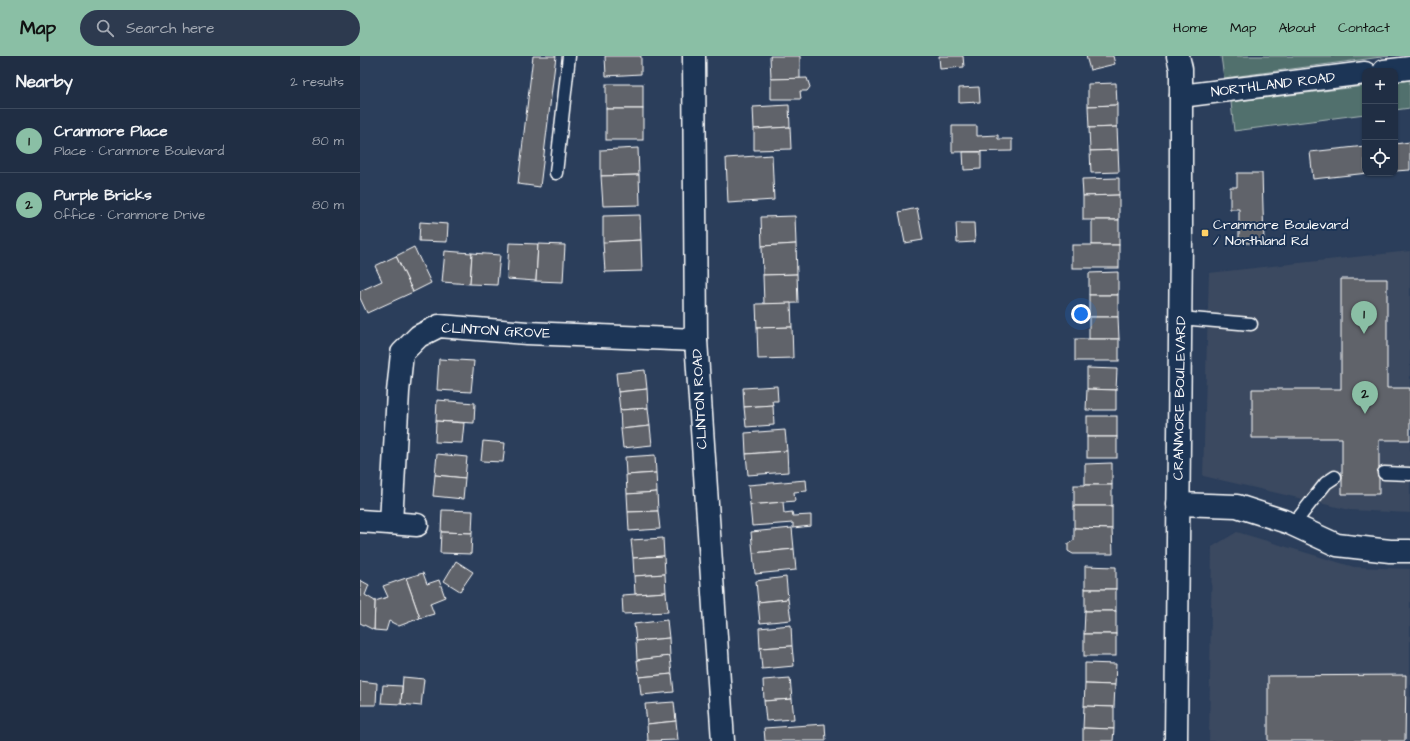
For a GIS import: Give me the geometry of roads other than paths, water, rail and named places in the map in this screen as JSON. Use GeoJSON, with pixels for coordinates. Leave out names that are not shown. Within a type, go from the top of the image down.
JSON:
{"type":"FeatureCollection","features":[{"type":"Feature","properties":{"kind":"street","name":"CLINTON ROAD"},"geometry":{"type":"LineString","coordinates":[[694,56],[696,340],[723,741]]}},
{"type":"Feature","properties":{"kind":"street","name":"CRANMORE BOULEVARD"},"geometry":{"type":"LineString","coordinates":[[1176,741],[1181,96],[1181,69],[1178,56]]}},
{"type":"Feature","properties":{"kind":"street"},"geometry":{"type":"LineString","coordinates":[[1398,69],[1410,68]]}},
{"type":"Feature","properties":{"kind":"street","name":"NORTHLAND ROAD"},"geometry":{"type":"LineString","coordinates":[[1181,96],[1362,73]]}},
{"type":"Feature","properties":{"kind":"street","name":"CLINTON GROVE"},"geometry":{"type":"LineString","coordinates":[[392,523],[398,392],[402,353],[419,336],[439,326],[527,333],[696,340]]}},
{"type":"Feature","properties":{"kind":"street"},"geometry":{"type":"LineString","coordinates":[[1178,504],[1237,506],[1293,524],[1337,545],[1390,551],[1410,551]]}},
{"type":"Feature","properties":{"kind":"street"},"geometry":{"type":"LineString","coordinates":[[360,521],[417,525]]}},
{"type":"Feature","properties":{"kind":"lane"},"geometry":{"type":"LineString","coordinates":[[556,173],[569,56]]}},
{"type":"Feature","properties":{"kind":"lane"},"geometry":{"type":"LineString","coordinates":[[1180,318],[1252,324]]}},
{"type":"Feature","properties":{"kind":"lane"},"geometry":{"type":"LineString","coordinates":[[1384,473],[1410,474]]}},
{"type":"Feature","properties":{"kind":"lane"},"geometry":{"type":"LineString","coordinates":[[1293,524],[1326,483],[1335,477]]}},
{"type":"Feature","properties":{"kind":"place","name":"Cranmore Boulevard / Northland Rd"},"geometry":{"type":"Point","coordinates":[1205,233]}},
{"type":"Feature","properties":{"kind":"place","name":"Cranmore Place"},"geometry":{"type":"Point","coordinates":[1364,334]}},
{"type":"Feature","properties":{"kind":"place","name":"Purple Bricks"},"geometry":{"type":"Point","coordinates":[1365,414]}}]}
